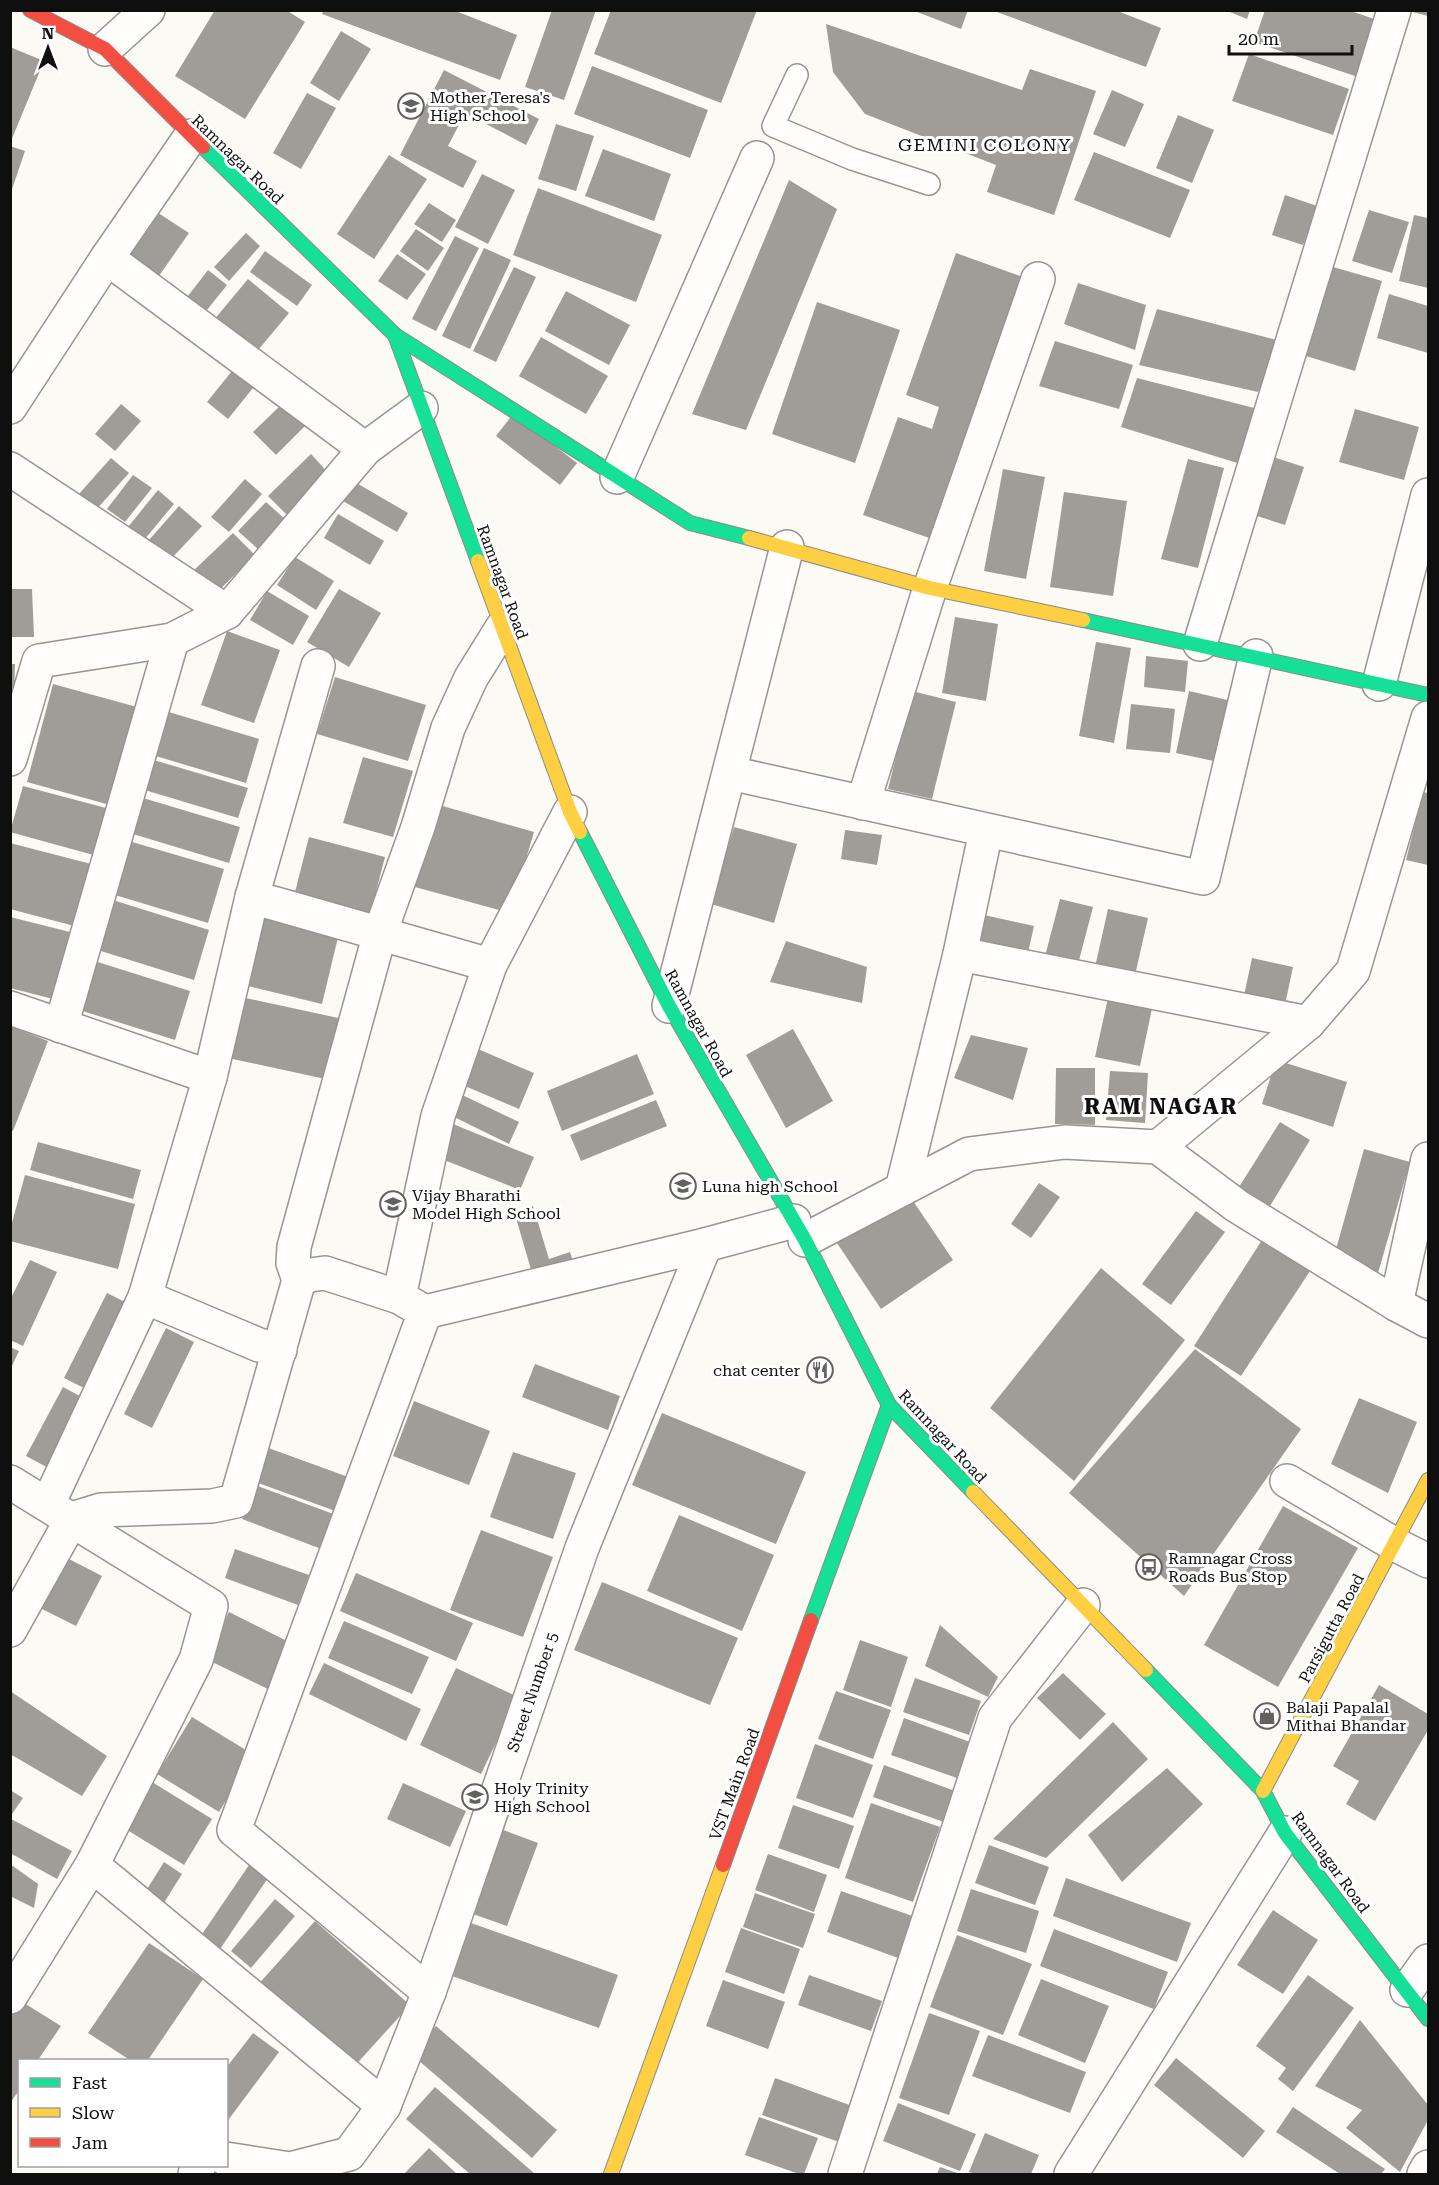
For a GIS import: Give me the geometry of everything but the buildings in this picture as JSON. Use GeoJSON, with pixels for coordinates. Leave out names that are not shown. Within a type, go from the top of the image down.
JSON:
{"type":"FeatureCollection","features":[{"type":"Feature","properties":{"kind":"main road","name":"Ramnagar Road"},"geometry":{"type":"LineString","coordinates":[[30,10],[105,49],[190,136],[394,334],[570,812],[669,1006],[800,1230],[889,1405],[1263,1791],[1286,1833],[1428,2019]]}},
{"type":"Feature","properties":{"kind":"main road"},"geometry":{"type":"LineString","coordinates":[[394,334],[690,523],[787,547],[930,588],[1256,656],[1428,695]]}},
{"type":"Feature","properties":{"kind":"main road","name":"VST Main Road"},"geometry":{"type":"LineString","coordinates":[[611,2175],[889,1405]]}},
{"type":"Feature","properties":{"kind":"main road","name":"Parsigutta Road"},"geometry":{"type":"LineString","coordinates":[[1263,1791],[1428,1480]]}},
{"type":"Feature","properties":{"kind":"street"},"geometry":{"type":"LineString","coordinates":[[105,49],[148,10]]}},
{"type":"Feature","properties":{"kind":"street"},"geometry":{"type":"LineString","coordinates":[[1200,644],[1394,10]]}},
{"type":"Feature","properties":{"kind":"street"},"geometry":{"type":"LineString","coordinates":[[10,407],[190,136]]}},
{"type":"Feature","properties":{"kind":"street"},"geometry":{"type":"LineString","coordinates":[[617,477],[757,158]]}},
{"type":"Feature","properties":{"kind":"street"},"geometry":{"type":"LineString","coordinates":[[107,258],[365,449]]}},
{"type":"Feature","properties":{"kind":"street"},"geometry":{"type":"LineString","coordinates":[[863,803],[930,588],[1038,279]]}},
{"type":"Feature","properties":{"kind":"street"},"geometry":{"type":"LineString","coordinates":[[12,749],[39,661],[172,640],[227,612],[365,449],[422,408]]}},
{"type":"Feature","properties":{"kind":"street"},"geometry":{"type":"LineString","coordinates":[[10,469],[227,612]]}},
{"type":"Feature","properties":{"kind":"street"},"geometry":{"type":"LineString","coordinates":[[1379,684],[1428,495]]}},
{"type":"Feature","properties":{"kind":"street"},"geometry":{"type":"LineString","coordinates":[[669,1006],[787,547]]}},
{"type":"Feature","properties":{"kind":"street"},"geometry":{"type":"LineString","coordinates":[[60,1512],[212,1506],[236,1501],[299,1280],[293,1263],[294,1247],[380,933],[418,826],[448,728],[471,678],[502,628]]}},
{"type":"Feature","properties":{"kind":"street"},"geometry":{"type":"LineString","coordinates":[[61,1026],[172,640]]}},
{"type":"Feature","properties":{"kind":"street"},"geometry":{"type":"LineString","coordinates":[[730,772],[1203,879],[1256,656]]}},
{"type":"Feature","properties":{"kind":"street"},"geometry":{"type":"LineString","coordinates":[[10,1630],[60,1512],[145,1297],[210,1077],[252,897],[318,666]]}},
{"type":"Feature","properties":{"kind":"street"},"geometry":{"type":"LineString","coordinates":[[1158,1147],[1308,1023],[1353,971],[1428,718]]}},
{"type":"Feature","properties":{"kind":"street"},"geometry":{"type":"LineString","coordinates":[[429,1992],[234,1830],[412,1305],[438,1116],[490,965],[570,812]]}},
{"type":"Feature","properties":{"kind":"street"},"geometry":{"type":"LineString","coordinates":[[902,1189],[960,954],[986,831]]}},
{"type":"Feature","properties":{"kind":"street"},"geometry":{"type":"LineString","coordinates":[[252,897],[490,965]]}},
{"type":"Feature","properties":{"kind":"street"},"geometry":{"type":"LineString","coordinates":[[960,954],[1308,1023]]}},
{"type":"Feature","properties":{"kind":"street"},"geometry":{"type":"LineString","coordinates":[[10,1008],[210,1077]]}},
{"type":"Feature","properties":{"kind":"street"},"geometry":{"type":"LineString","coordinates":[[299,1280],[310,1275],[325,1273],[412,1305],[705,1245],[800,1230],[902,1189],[969,1154],[1065,1142],[1158,1147],[1237,1206],[1396,1304],[1428,1321]]}},
{"type":"Feature","properties":{"kind":"street"},"geometry":{"type":"LineString","coordinates":[[1396,1304],[1428,1159]]}},
{"type":"Feature","properties":{"kind":"street","name":"Street Number 5"},"geometry":{"type":"LineString","coordinates":[[228,2159],[290,2169],[349,2154],[384,2106],[429,1992],[582,1548],[705,1245]]}},
{"type":"Feature","properties":{"kind":"street"},"geometry":{"type":"LineString","coordinates":[[145,1297],[259,1345],[280,1350]]}},
{"type":"Feature","properties":{"kind":"street"},"geometry":{"type":"LineString","coordinates":[[1287,1481],[1394,1544],[1428,1561]]}},
{"type":"Feature","properties":{"kind":"street"},"geometry":{"type":"LineString","coordinates":[[10,1482],[211,1606],[196,1660],[92,1864],[10,1997]]}},
{"type":"Feature","properties":{"kind":"street"},"geometry":{"type":"LineString","coordinates":[[845,2175],[995,1718],[1083,1605]]}},
{"type":"Feature","properties":{"kind":"street"},"geometry":{"type":"LineString","coordinates":[[1071,2175],[1286,1833]]}},
{"type":"Feature","properties":{"kind":"street"},"geometry":{"type":"LineString","coordinates":[[92,1864],[384,2106]]}},
{"type":"Feature","properties":{"kind":"street"},"geometry":{"type":"LineString","coordinates":[[1407,1990],[1428,1961]]}},
{"type":"Feature","properties":{"kind":"street"},"geometry":{"type":"LineString","coordinates":[[1424,2175],[1428,2168]]}},
{"type":"Feature","properties":{"kind":"lane"},"geometry":{"type":"LineString","coordinates":[[757,158],[797,75]]}},
{"type":"Feature","properties":{"kind":"lane"},"geometry":{"type":"LineString","coordinates":[[773,126],[852,159],[929,184]]}},
{"type":"Feature","properties":{"kind":"traffic: fast"},"geometry":{"type":"LineString","coordinates":[[203,147],[395,335],[478,561]]}},
{"type":"Feature","properties":{"kind":"traffic: fast"},"geometry":{"type":"LineString","coordinates":[[395,335],[690,523],[749,538]]}},
{"type":"Feature","properties":{"kind":"traffic: fast"},"geometry":{"type":"LineString","coordinates":[[1083,620],[1428,695]]}},
{"type":"Feature","properties":{"kind":"traffic: fast"},"geometry":{"type":"LineString","coordinates":[[580,832],[669,1006],[805,1240],[889,1405],[973,1492]]}},
{"type":"Feature","properties":{"kind":"traffic: fast"},"geometry":{"type":"LineString","coordinates":[[811,1620],[889,1405]]}},
{"type":"Feature","properties":{"kind":"traffic: fast"},"geometry":{"type":"LineString","coordinates":[[1146,1670],[1263,1791],[1285,1833],[1428,2019]]}},
{"type":"Feature","properties":{"kind":"traffic: slow"},"geometry":{"type":"LineString","coordinates":[[749,538],[930,588],[1083,620]]}},
{"type":"Feature","properties":{"kind":"traffic: slow"},"geometry":{"type":"LineString","coordinates":[[478,561],[570,812],[580,832]]}},
{"type":"Feature","properties":{"kind":"traffic: slow"},"geometry":{"type":"LineString","coordinates":[[1263,1791],[1428,1480]]}},
{"type":"Feature","properties":{"kind":"traffic: slow"},"geometry":{"type":"LineString","coordinates":[[973,1492],[1146,1670]]}},
{"type":"Feature","properties":{"kind":"traffic: slow"},"geometry":{"type":"LineString","coordinates":[[611,2174],[723,1865]]}},
{"type":"Feature","properties":{"kind":"traffic: jam"},"geometry":{"type":"LineString","coordinates":[[30,10],[105,49],[203,147]]}},
{"type":"Feature","properties":{"kind":"traffic: jam"},"geometry":{"type":"LineString","coordinates":[[723,1865],[811,1620]]}},
{"type":"Feature","properties":{"kind":"place","name":"Mother Teresa's High School"},"geometry":{"type":"Point","coordinates":[411,106]}},
{"type":"Feature","properties":{"kind":"place","name":"Luna high School"},"geometry":{"type":"Point","coordinates":[683,1186]}},
{"type":"Feature","properties":{"kind":"place","name":"Vijay Bharathi Model High School"},"geometry":{"type":"Point","coordinates":[393,1204]}},
{"type":"Feature","properties":{"kind":"place","name":"chat center"},"geometry":{"type":"Point","coordinates":[820,1370]}},
{"type":"Feature","properties":{"kind":"place","name":"Ramnagar Cross Roads Bus Stop"},"geometry":{"type":"Point","coordinates":[1149,1567]}},
{"type":"Feature","properties":{"kind":"place","name":"Balaji Papalal Mithai Bhandar"},"geometry":{"type":"Point","coordinates":[1267,1716]}},
{"type":"Feature","properties":{"kind":"place","name":"Holy Trinity High School"},"geometry":{"type":"Point","coordinates":[475,1797]}},
{"type":"Feature","properties":{"kind":"district","name":"GEMINI COLONY"},"geometry":{"type":"Point","coordinates":[985,145]}},
{"type":"Feature","properties":{"kind":"district","name":"RAM NAGAR"},"geometry":{"type":"Point","coordinates":[1161,1106]}}]}
